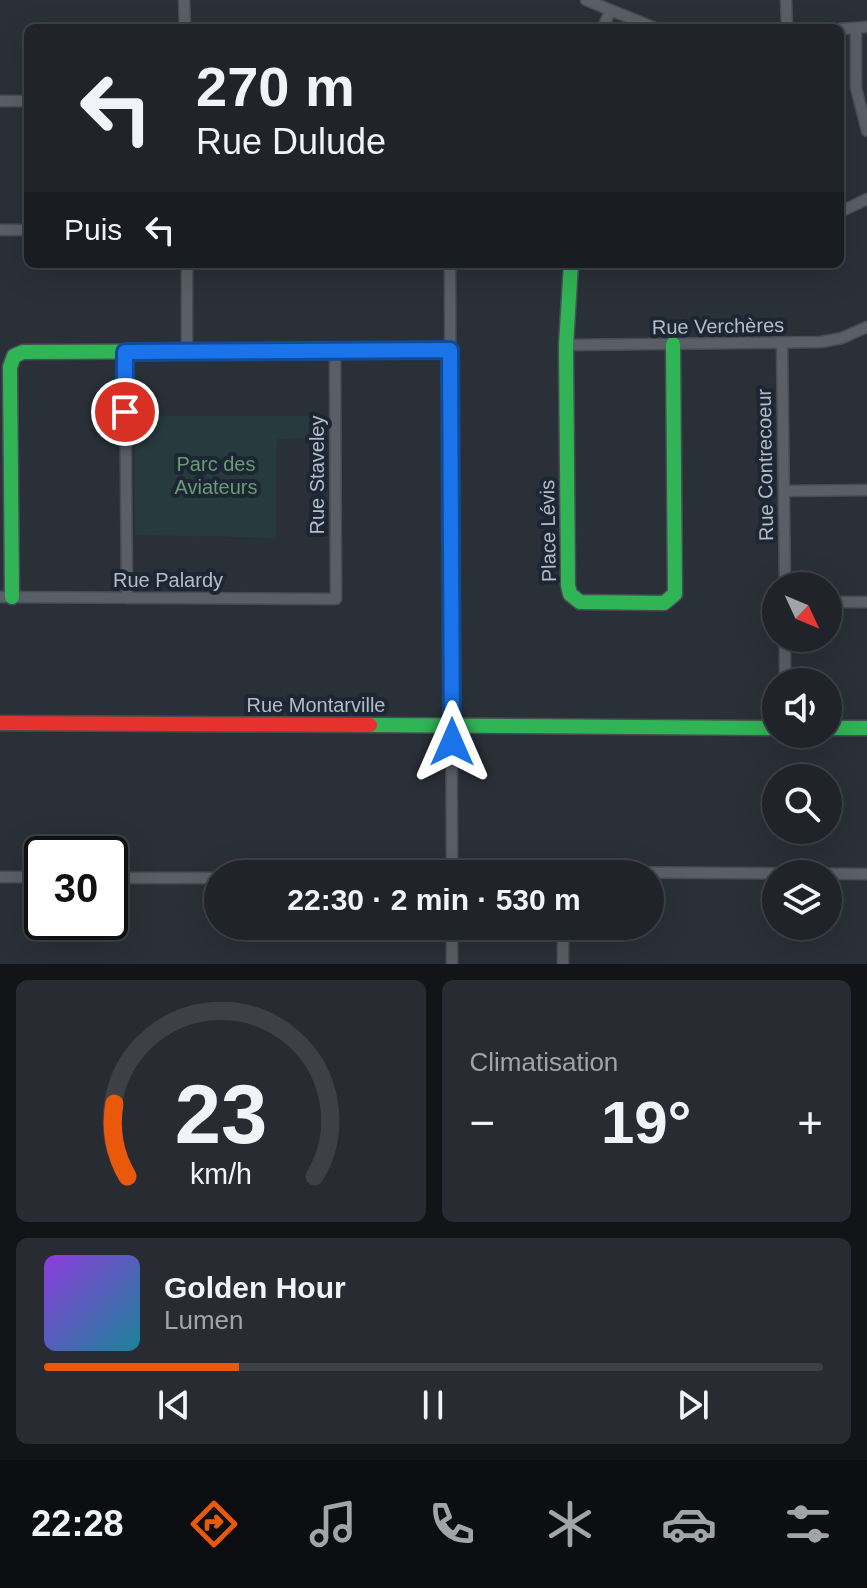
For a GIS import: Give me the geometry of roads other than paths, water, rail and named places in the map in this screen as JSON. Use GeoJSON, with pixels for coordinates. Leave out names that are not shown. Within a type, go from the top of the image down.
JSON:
{"type":"FeatureCollection","features":[{"type":"Feature","properties":{"kind":"street"},"geometry":{"type":"LineString","coordinates":[[184,0],[185,24]]}},
{"type":"Feature","properties":{"kind":"street"},"geometry":{"type":"LineString","coordinates":[[586,0],[644,24]]}},
{"type":"Feature","properties":{"kind":"street"},"geometry":{"type":"LineString","coordinates":[[786,0],[787,24]]}},
{"type":"Feature","properties":{"kind":"street"},"geometry":{"type":"LineString","coordinates":[[605,24],[610,11]]}},
{"type":"Feature","properties":{"kind":"street"},"geometry":{"type":"LineString","coordinates":[[861,28],[856,88],[867,131]]}},
{"type":"Feature","properties":{"kind":"street"},"geometry":{"type":"LineString","coordinates":[[0,101],[24,101]]}},
{"type":"Feature","properties":{"kind":"street"},"geometry":{"type":"LineString","coordinates":[[844,210],[867,199]]}},
{"type":"Feature","properties":{"kind":"street"},"geometry":{"type":"LineString","coordinates":[[0,230],[24,230]]}},
{"type":"Feature","properties":{"kind":"street"},"geometry":{"type":"LineString","coordinates":[[187,268],[187,351]]}},
{"type":"Feature","properties":{"kind":"street"},"geometry":{"type":"LineString","coordinates":[[450,268],[452,860]]}},
{"type":"Feature","properties":{"kind":"street"},"geometry":{"type":"LineString","coordinates":[[566,345],[571,268]]}},
{"type":"Feature","properties":{"kind":"street","name":"Rue Verchères"},"geometry":{"type":"LineString","coordinates":[[566,345],[832,341],[867,327]]}},
{"type":"Feature","properties":{"kind":"street","name":"Rue Contrecoeur"},"geometry":{"type":"LineString","coordinates":[[782,343],[785,572]]}},
{"type":"Feature","properties":{"kind":"street","name":"Place Lévis"},"geometry":{"type":"LineString","coordinates":[[566,345],[569,591],[574,599],[583,603],[659,603],[672,599],[676,589],[673,344]]}},
{"type":"Feature","properties":{"kind":"street","name":"Rue Staveley"},"geometry":{"type":"LineString","coordinates":[[335,350],[336,599]]}},
{"type":"Feature","properties":{"kind":"street"},"geometry":{"type":"LineString","coordinates":[[6,597],[10,367],[14,356],[23,352],[450,350]]}},
{"type":"Feature","properties":{"kind":"street"},"geometry":{"type":"LineString","coordinates":[[125,352],[127,598]]}},
{"type":"Feature","properties":{"kind":"street"},"geometry":{"type":"LineString","coordinates":[[784,491],[867,490]]}},
{"type":"Feature","properties":{"kind":"street","name":"Rue Palardy"},"geometry":{"type":"LineString","coordinates":[[6,597],[336,599]]}},
{"type":"Feature","properties":{"kind":"street"},"geometry":{"type":"LineString","coordinates":[[842,602],[867,602]]}},
{"type":"Feature","properties":{"kind":"street","name":"Rue Montarville"},"geometry":{"type":"LineString","coordinates":[[0,723],[762,728]]}},
{"type":"Feature","properties":{"kind":"street"},"geometry":{"type":"LineString","coordinates":[[842,728],[867,728]]}},
{"type":"Feature","properties":{"kind":"street"},"geometry":{"type":"LineString","coordinates":[[664,873],[867,874]]}},
{"type":"Feature","properties":{"kind":"street"},"geometry":{"type":"LineString","coordinates":[[0,877],[24,877]]}},
{"type":"Feature","properties":{"kind":"street"},"geometry":{"type":"LineString","coordinates":[[128,878],[204,878]]}},
{"type":"Feature","properties":{"kind":"street"},"geometry":{"type":"LineString","coordinates":[[452,940],[452,964]]}},
{"type":"Feature","properties":{"kind":"street"},"geometry":{"type":"LineString","coordinates":[[563,940],[563,964]]}},
{"type":"Feature","properties":{"kind":"park label","name":"Parc des Aviateurs"},"geometry":{"type":"Point","coordinates":[216,476]}}]}
